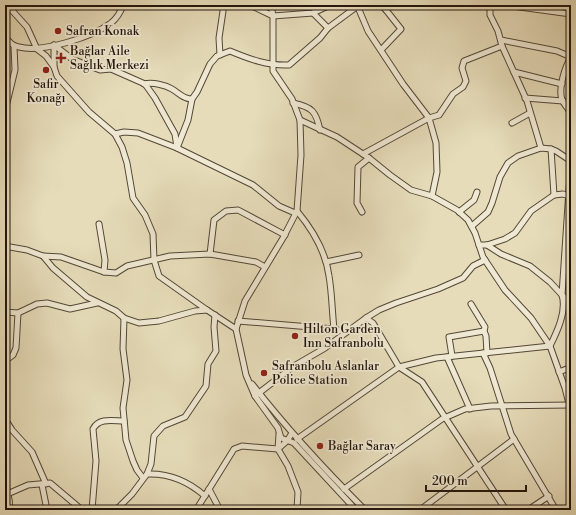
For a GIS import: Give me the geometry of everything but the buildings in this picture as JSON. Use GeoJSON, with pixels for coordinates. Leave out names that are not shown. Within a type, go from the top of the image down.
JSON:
{"type":"FeatureCollection","features":[{"type":"Feature","properties":{"kind":"street"},"geometry":{"type":"LineString","coordinates":[[7,5],[27,27],[37,49],[46,56],[54,67],[57,76],[89,112],[115,134],[124,153],[132,198],[145,215],[153,234],[154,260],[159,276],[236,329]]}},
{"type":"Feature","properties":{"kind":"street"},"geometry":{"type":"LineString","coordinates":[[5,36],[14,46],[20,48],[37,49],[71,41],[89,35],[112,22],[123,5]]}},
{"type":"Feature","properties":{"kind":"street"},"geometry":{"type":"LineString","coordinates":[[220,55],[219,38],[223,5]]}},
{"type":"Feature","properties":{"kind":"street"},"geometry":{"type":"LineString","coordinates":[[250,5],[273,16],[313,13],[330,5]]}},
{"type":"Feature","properties":{"kind":"street"},"geometry":{"type":"LineString","coordinates":[[271,5],[273,16],[273,71],[293,103],[300,120],[301,155],[296,212],[285,235],[245,301],[236,329],[246,375],[278,428],[281,438],[294,443],[356,510]]}},
{"type":"Feature","properties":{"kind":"street"},"geometry":{"type":"LineString","coordinates":[[381,50],[401,29],[383,7],[390,5]]}},
{"type":"Feature","properties":{"kind":"street"},"geometry":{"type":"LineString","coordinates":[[490,5],[490,15],[525,98],[541,148]]}},
{"type":"Feature","properties":{"kind":"street"},"geometry":{"type":"LineString","coordinates":[[505,5],[571,14]]}},
{"type":"Feature","properties":{"kind":"street"},"geometry":{"type":"LineString","coordinates":[[177,148],[188,120],[192,99],[198,92],[210,64],[217,56],[230,51],[251,60],[273,65],[289,65],[320,38],[328,28],[358,6],[368,31],[403,84],[429,118],[436,143],[437,172],[432,196]]}},
{"type":"Feature","properties":{"kind":"street"},"geometry":{"type":"LineString","coordinates":[[313,13],[328,28]]}},
{"type":"Feature","properties":{"kind":"street"},"geometry":{"type":"LineString","coordinates":[[362,154],[429,118],[440,114],[453,94],[463,87],[466,81],[462,68],[464,62],[502,43],[557,51],[571,57],[566,66],[562,84],[562,98],[571,113]]}},
{"type":"Feature","properties":{"kind":"street"},"geometry":{"type":"LineString","coordinates":[[54,45],[54,67]]}},
{"type":"Feature","properties":{"kind":"street"},"geometry":{"type":"LineString","coordinates":[[54,45],[72,59],[100,70],[111,69],[144,84],[155,98],[175,134],[177,148]]}},
{"type":"Feature","properties":{"kind":"street"},"geometry":{"type":"LineString","coordinates":[[5,111],[7,95],[15,70],[14,46]]}},
{"type":"Feature","properties":{"kind":"street"},"geometry":{"type":"LineString","coordinates":[[514,72],[562,84]]}},
{"type":"Feature","properties":{"kind":"street"},"geometry":{"type":"LineString","coordinates":[[144,84],[152,83],[164,86],[185,98],[192,99]]}},
{"type":"Feature","properties":{"kind":"street"},"geometry":{"type":"LineString","coordinates":[[525,98],[563,101]]}},
{"type":"Feature","properties":{"kind":"street"},"geometry":{"type":"LineString","coordinates":[[293,103],[306,106],[312,111],[318,122],[320,130]]}},
{"type":"Feature","properties":{"kind":"street"},"geometry":{"type":"LineString","coordinates":[[512,123],[530,113]]}},
{"type":"Feature","properties":{"kind":"street"},"geometry":{"type":"LineString","coordinates":[[300,120],[337,138],[369,158],[411,190],[432,196],[459,212],[468,220],[472,226],[485,260],[505,290],[531,318],[550,346],[565,388],[571,412]]}},
{"type":"Feature","properties":{"kind":"street"},"geometry":{"type":"LineString","coordinates":[[115,134],[124,132],[138,133],[177,148],[253,185],[279,206],[296,212],[308,224],[326,262],[329,276],[334,329]]}},
{"type":"Feature","properties":{"kind":"street"},"geometry":{"type":"LineString","coordinates":[[472,226],[488,212],[500,177],[508,163],[518,156],[541,148],[551,149],[571,161],[569,170],[570,209],[568,261],[563,296],[563,308],[559,326],[550,346]]}},
{"type":"Feature","properties":{"kind":"street"},"geometry":{"type":"LineString","coordinates":[[551,149],[554,195]]}},
{"type":"Feature","properties":{"kind":"street"},"geometry":{"type":"LineString","coordinates":[[362,212],[357,203],[357,173],[358,167],[369,158]]}},
{"type":"Feature","properties":{"kind":"street"},"geometry":{"type":"LineString","coordinates":[[459,212],[474,200],[477,192]]}},
{"type":"Feature","properties":{"kind":"street"},"geometry":{"type":"LineString","coordinates":[[479,245],[487,245],[505,240],[516,233],[531,211],[554,195],[563,194],[570,196]]}},
{"type":"Feature","properties":{"kind":"street"},"geometry":{"type":"LineString","coordinates":[[210,254],[214,220],[226,211],[238,210],[285,235]]}},
{"type":"Feature","properties":{"kind":"street"},"geometry":{"type":"LineString","coordinates":[[99,224],[105,260],[104,272]]}},
{"type":"Feature","properties":{"kind":"street"},"geometry":{"type":"LineString","coordinates":[[5,244],[10,247],[27,250],[43,256],[61,257],[104,272],[116,273],[127,266],[170,256],[210,254],[256,262],[265,267]]}},
{"type":"Feature","properties":{"kind":"street"},"geometry":{"type":"LineString","coordinates":[[487,245],[501,254],[530,266],[550,282],[571,305]]}},
{"type":"Feature","properties":{"kind":"street"},"geometry":{"type":"LineString","coordinates":[[326,262],[359,255]]}},
{"type":"Feature","properties":{"kind":"street"},"geometry":{"type":"LineString","coordinates":[[43,256],[53,268],[87,297],[116,312],[124,318],[139,323],[153,322],[195,311],[207,310]]}},
{"type":"Feature","properties":{"kind":"street"},"geometry":{"type":"LineString","coordinates":[[257,394],[294,366],[325,348],[366,318],[396,302],[438,289],[462,278],[473,266],[485,260]]}},
{"type":"Feature","properties":{"kind":"street"},"geometry":{"type":"LineString","coordinates":[[5,312],[18,313],[38,304],[47,303],[70,309],[97,303]]}},
{"type":"Feature","properties":{"kind":"street"},"geometry":{"type":"LineString","coordinates":[[471,304],[486,327],[484,331],[486,336],[485,353],[511,434],[556,510]]}},
{"type":"Feature","properties":{"kind":"street"},"geometry":{"type":"LineString","coordinates":[[5,361],[13,355],[16,348],[18,313]]}},
{"type":"Feature","properties":{"kind":"street"},"geometry":{"type":"LineString","coordinates":[[116,510],[132,494],[145,476],[150,464],[154,436],[163,426],[185,417],[206,386],[208,364],[216,351],[214,328],[215,315]]}},
{"type":"Feature","properties":{"kind":"street"},"geometry":{"type":"LineString","coordinates":[[124,318],[124,349],[127,380],[123,408],[126,440],[133,462],[137,470],[145,476],[155,474],[181,479],[192,485],[205,496]]}},
{"type":"Feature","properties":{"kind":"street"},"geometry":{"type":"LineString","coordinates":[[366,318],[373,323],[399,367],[422,382],[506,510]]}},
{"type":"Feature","properties":{"kind":"street"},"geometry":{"type":"LineString","coordinates":[[238,321],[334,329],[346,332]]}},
{"type":"Feature","properties":{"kind":"street"},"geometry":{"type":"LineString","coordinates":[[470,409],[449,356],[449,337],[484,331]]}},
{"type":"Feature","properties":{"kind":"street"},"geometry":{"type":"LineString","coordinates":[[297,439],[399,367],[449,356],[550,346]]}},
{"type":"Feature","properties":{"kind":"street"},"geometry":{"type":"LineString","coordinates":[[559,372],[569,368],[571,370]]}},
{"type":"Feature","properties":{"kind":"street"},"geometry":{"type":"LineString","coordinates":[[257,394],[297,439],[365,510]]}},
{"type":"Feature","properties":{"kind":"street"},"geometry":{"type":"LineString","coordinates":[[344,489],[446,418],[465,409],[501,406],[570,405]]}},
{"type":"Feature","properties":{"kind":"street"},"geometry":{"type":"LineString","coordinates":[[5,419],[12,430],[32,452],[44,484],[47,510]]}},
{"type":"Feature","properties":{"kind":"street"},"geometry":{"type":"LineString","coordinates":[[92,510],[96,461],[93,429],[100,421],[124,421]]}},
{"type":"Feature","properties":{"kind":"street"},"geometry":{"type":"LineString","coordinates":[[279,433],[284,430],[290,431]]}},
{"type":"Feature","properties":{"kind":"street"},"geometry":{"type":"LineString","coordinates":[[196,510],[234,449],[242,446],[278,449],[287,441],[290,431]]}},
{"type":"Feature","properties":{"kind":"street"},"geometry":{"type":"LineString","coordinates":[[279,433],[278,449],[288,466],[298,492],[297,510]]}},
{"type":"Feature","properties":{"kind":"street"},"geometry":{"type":"LineString","coordinates":[[420,510],[514,439]]}},
{"type":"Feature","properties":{"kind":"street"},"geometry":{"type":"LineString","coordinates":[[8,510],[10,506],[6,493],[28,485],[50,483],[82,510]]}},
{"type":"Feature","properties":{"kind":"street"},"geometry":{"type":"LineString","coordinates":[[209,489],[220,510]]}},
{"type":"Feature","properties":{"kind":"street"},"geometry":{"type":"LineString","coordinates":[[528,510],[549,496]]}},
{"type":"Feature","properties":{"kind":"place","name":"Safran Konak"},"geometry":{"type":"Point","coordinates":[58,31]}},
{"type":"Feature","properties":{"kind":"place","name":"Bağlar Aile Sağlık Merkezi"},"geometry":{"type":"Point","coordinates":[61,58]}},
{"type":"Feature","properties":{"kind":"place","name":"Safir Konağı"},"geometry":{"type":"Point","coordinates":[46,70]}},
{"type":"Feature","properties":{"kind":"place","name":"Hilton Garden Inn Safranbolu"},"geometry":{"type":"Point","coordinates":[295,336]}},
{"type":"Feature","properties":{"kind":"place","name":"Safranbolu Aslanlar Police Station"},"geometry":{"type":"Point","coordinates":[264,373]}},
{"type":"Feature","properties":{"kind":"place","name":"Bağlar Saray"},"geometry":{"type":"Point","coordinates":[320,446]}}]}
